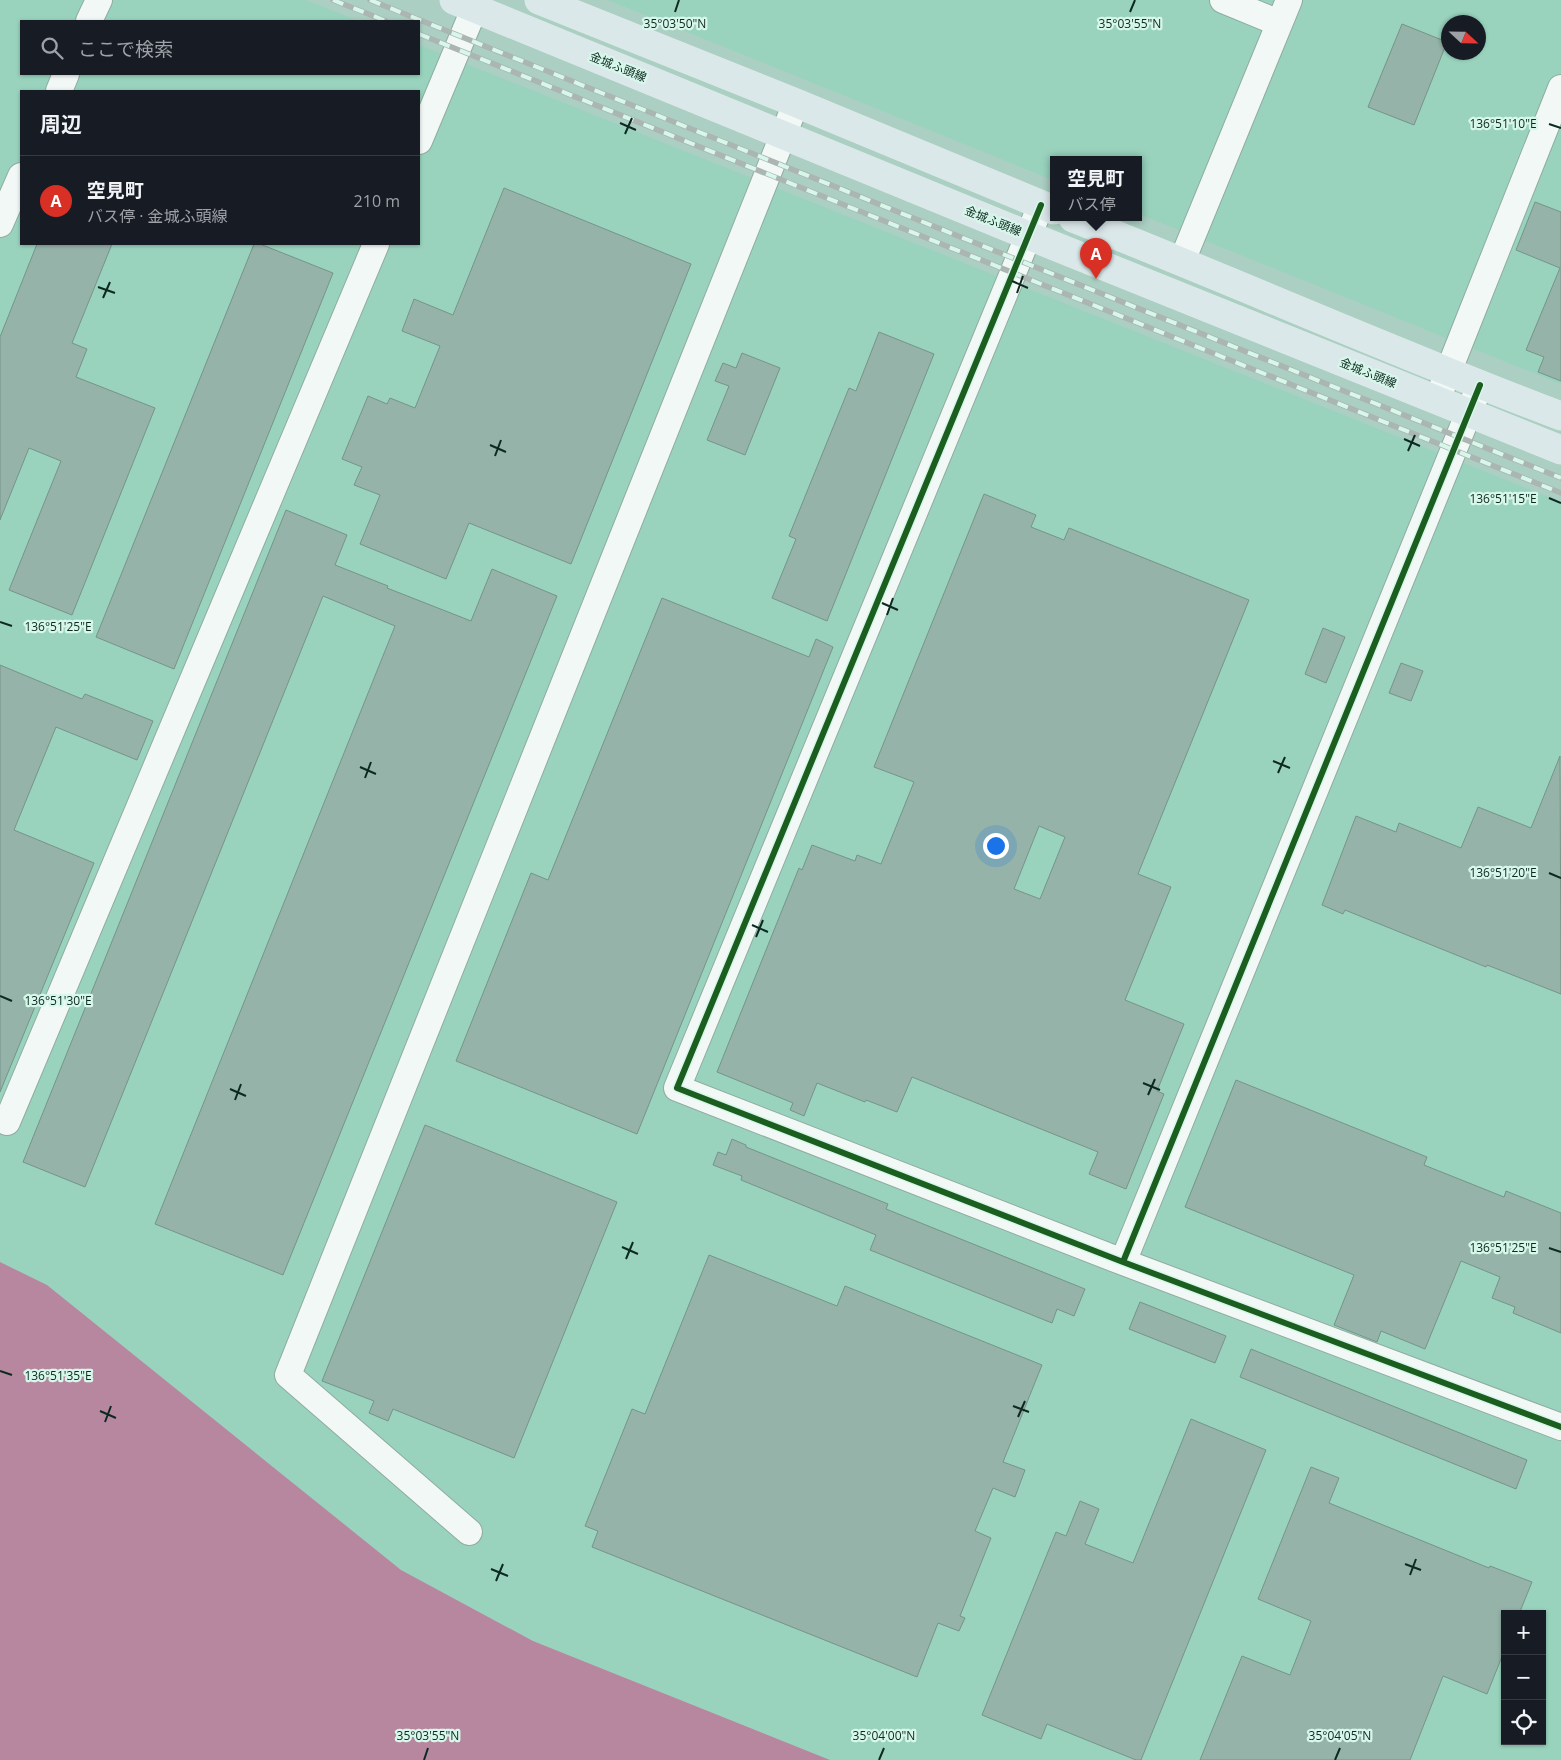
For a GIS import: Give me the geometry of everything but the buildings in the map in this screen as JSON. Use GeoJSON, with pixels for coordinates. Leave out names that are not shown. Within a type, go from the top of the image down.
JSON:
{"type":"FeatureCollection","features":[{"type":"Feature","properties":{"kind":"main road"},"geometry":{"type":"LineString","coordinates":[[539,0],[1047,208]]}},
{"type":"Feature","properties":{"kind":"main road","name":"金城ふ頭線"},"geometry":{"type":"LineString","coordinates":[[469,3],[1027,236],[1561,450]]}},
{"type":"Feature","properties":{"kind":"main road"},"geometry":{"type":"LineString","coordinates":[[1081,221],[1182,261],[1480,385],[1561,416]]}},
{"type":"Feature","properties":{"kind":"street"},"geometry":{"type":"LineString","coordinates":[[89,20],[99,0]]}},
{"type":"Feature","properties":{"kind":"street"},"geometry":{"type":"LineString","coordinates":[[1182,261],[1284,11],[1223,0]]}},
{"type":"Feature","properties":{"kind":"street"},"geometry":{"type":"LineString","coordinates":[[420,138],[469,3]]}},
{"type":"Feature","properties":{"kind":"street"},"geometry":{"type":"LineString","coordinates":[[58,90],[66,75]]}},
{"type":"Feature","properties":{"kind":"street"},"geometry":{"type":"LineString","coordinates":[[1437,400],[1561,88]]}},
{"type":"Feature","properties":{"kind":"street"},"geometry":{"type":"LineString","coordinates":[[469,1532],[288,1375],[796,104]]}},
{"type":"Feature","properties":{"kind":"street"},"geometry":{"type":"LineString","coordinates":[[0,224],[20,178]]}},
{"type":"Feature","properties":{"kind":"street"},"geometry":{"type":"LineString","coordinates":[[1047,208],[1027,236],[677,1088],[1123,1262],[1561,1427]]}},
{"type":"Feature","properties":{"kind":"street"},"geometry":{"type":"LineString","coordinates":[[7,1122],[376,245]]}},
{"type":"Feature","properties":{"kind":"street"},"geometry":{"type":"LineString","coordinates":[[1123,1262],[1480,385]]}},
{"type":"Feature","properties":{"kind":"shaded area"},"geometry":{"type":"Polygon","coordinates":[[[0,0],[305,0],[356,20],[20,20],[20,75],[420,75],[420,45],[1561,502],[1561,1760],[830,1760],[533,1641],[401,1570],[47,1285],[0,1262],[0,0]]]}},
{"type":"Feature","properties":{"kind":"shaded area"},"geometry":{"type":"Polygon","coordinates":[[[608,0],[1561,0],[1561,384],[1142,215],[1142,156],[1050,156],[1050,179],[608,0]]]}},
{"type":"Feature","properties":{"kind":"shaded area"},"geometry":{"type":"Polygon","coordinates":[[[0,1262],[47,1285],[401,1570],[533,1641],[830,1760],[0,1760],[0,1262]]]}},
{"type":"Feature","properties":{"kind":"railway"},"geometry":{"type":"LineString","coordinates":[[333,0],[383,20]]}},
{"type":"Feature","properties":{"kind":"railway"},"geometry":{"type":"LineString","coordinates":[[370,0],[420,20]]}},
{"type":"Feature","properties":{"kind":"railway"},"geometry":{"type":"LineString","coordinates":[[420,20],[1561,478]]}},
{"type":"Feature","properties":{"kind":"railway"},"geometry":{"type":"LineString","coordinates":[[420,34],[1561,493]]}},
{"type":"Feature","properties":{"kind":"cycle path"},"geometry":{"type":"LineString","coordinates":[[1041,205],[677,1088],[1123,1262],[1561,1427]]}},
{"type":"Feature","properties":{"kind":"cycle path"},"geometry":{"type":"LineString","coordinates":[[1123,1262],[1480,385]]}},
{"type":"Feature","properties":{"kind":"place","name":"空見町"},"geometry":{"type":"Point","coordinates":[1096,279]}}]}
